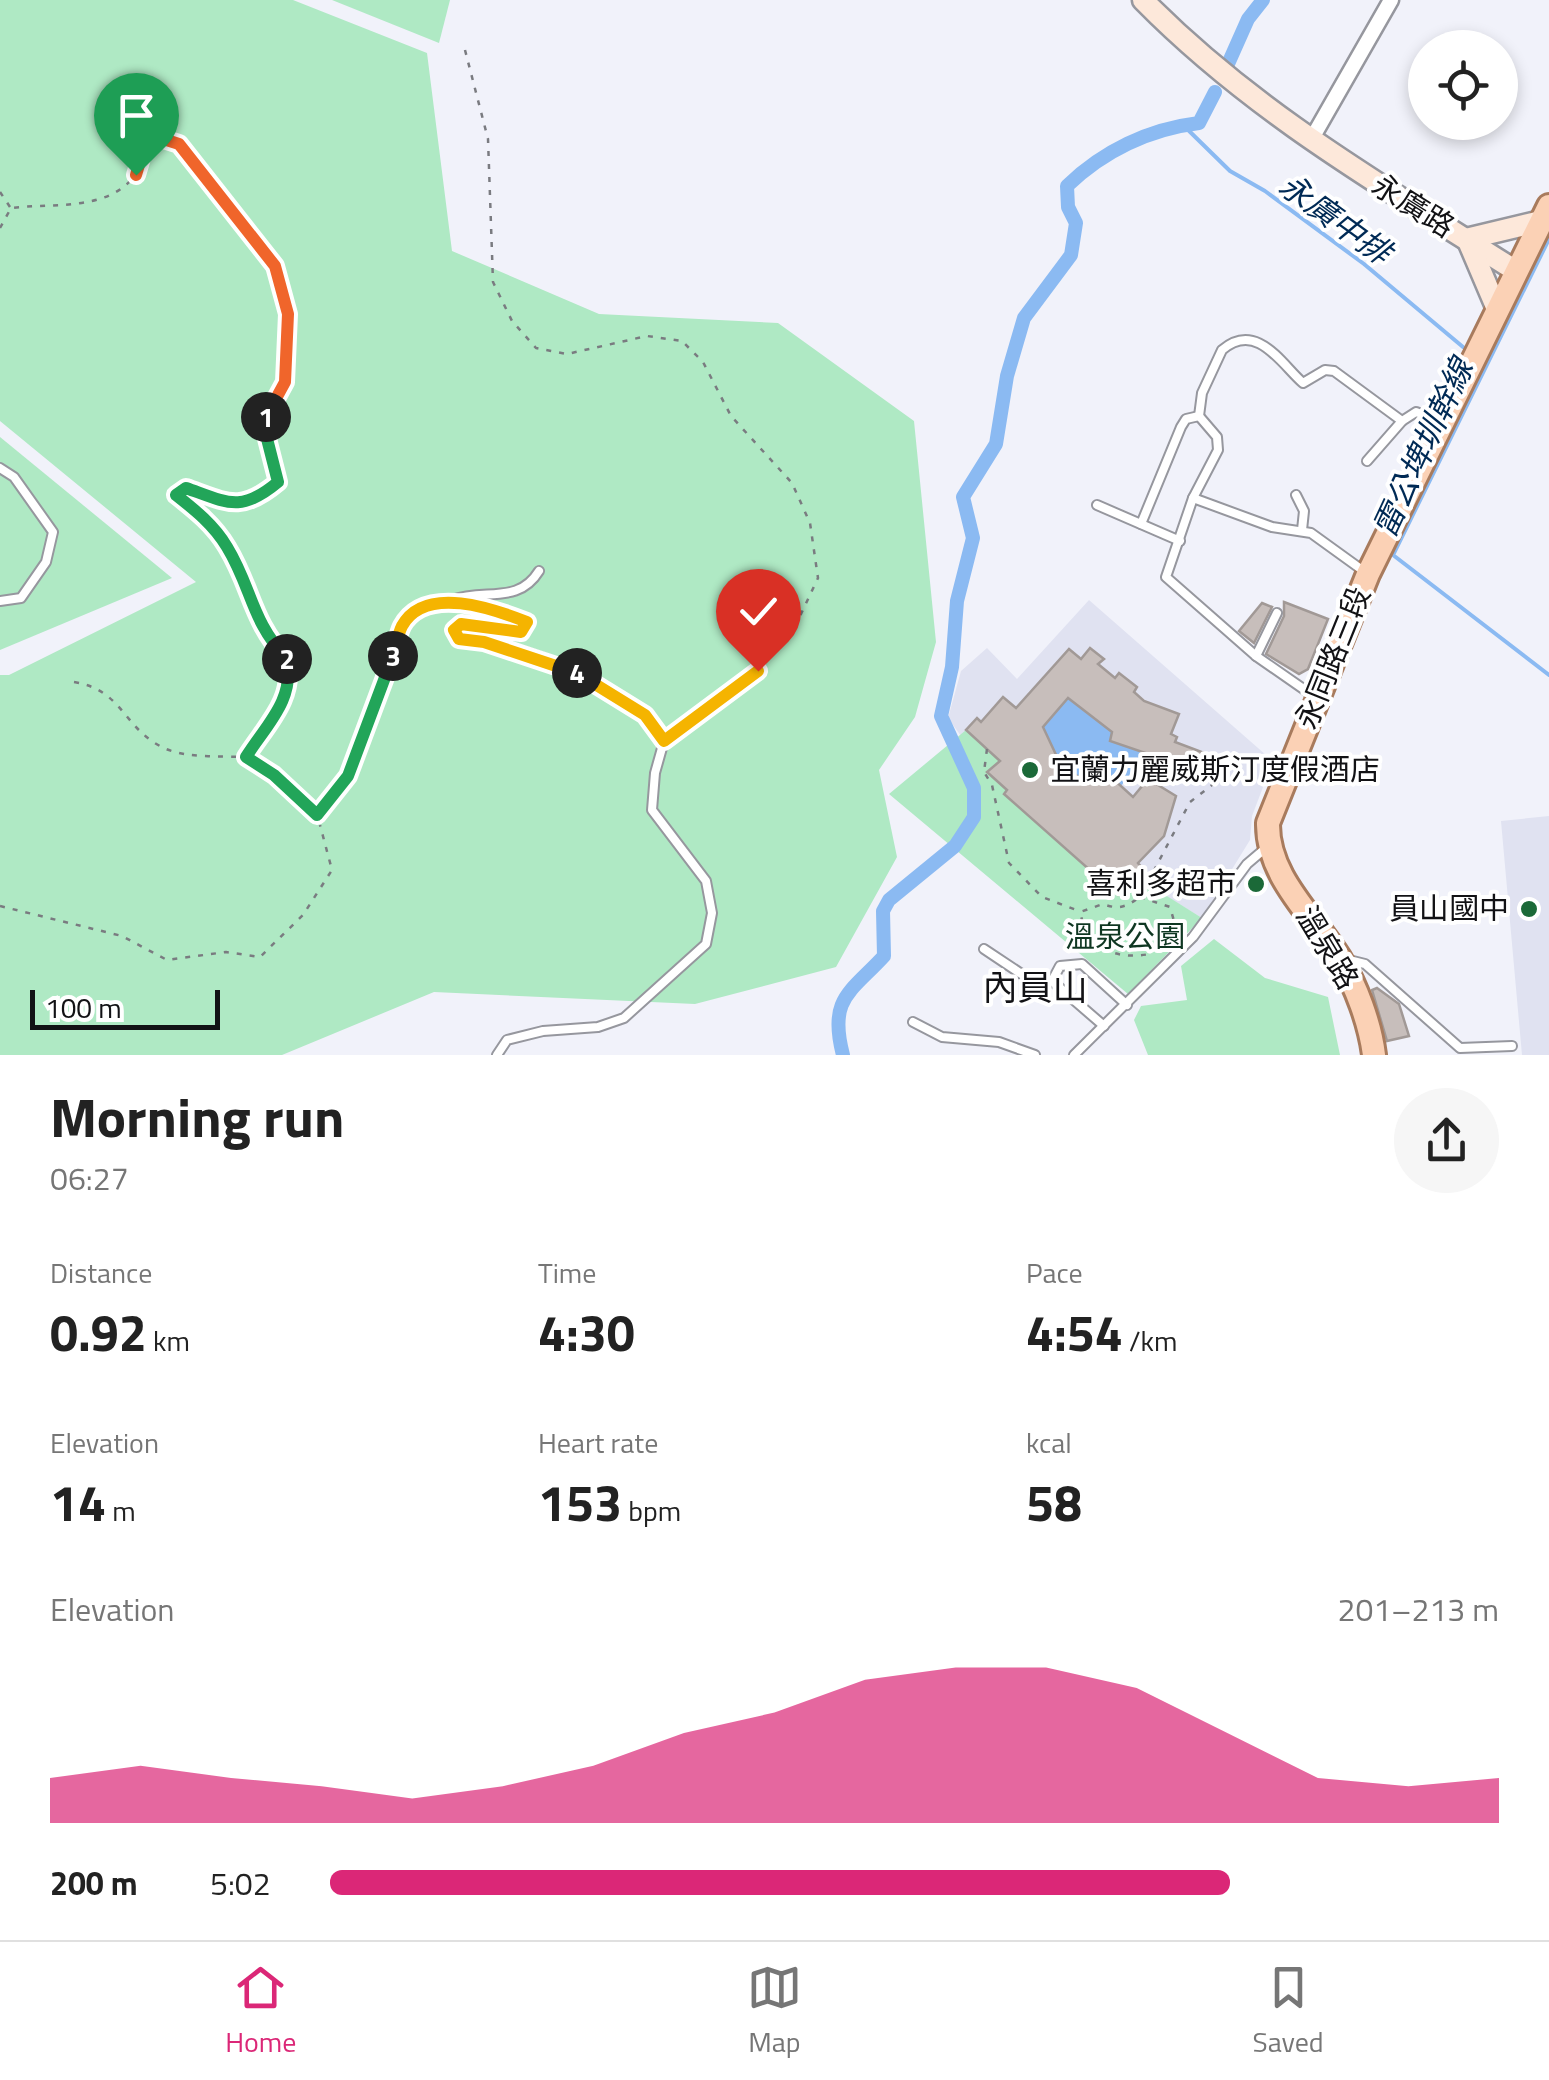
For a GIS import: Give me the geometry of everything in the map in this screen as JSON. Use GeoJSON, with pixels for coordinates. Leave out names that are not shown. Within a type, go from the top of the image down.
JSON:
{"type":"FeatureCollection","features":[{"type":"Feature","properties":{"kind":"main road","name":"永同路三段"},"geometry":{"type":"LineString","coordinates":[[1267,846],[1268,822],[1368,574],[1545,214]]}},
{"type":"Feature","properties":{"kind":"main road","name":"溫泉路"},"geometry":{"type":"LineString","coordinates":[[1267,846],[1279,872],[1340,959],[1357,996],[1374,1055]]}},
{"type":"Feature","properties":{"kind":"street","name":"永廣路"},"geometry":{"type":"LineString","coordinates":[[1143,0],[1221,75],[1311,140],[1516,271]]}},
{"type":"Feature","properties":{"kind":"street"},"geometry":{"type":"LineString","coordinates":[[1311,140],[1390,0]]}},
{"type":"Feature","properties":{"kind":"street"},"geometry":{"type":"LineString","coordinates":[[1497,308],[1466,239],[1545,214]]}},
{"type":"Feature","properties":{"kind":"lane"},"geometry":{"type":"LineString","coordinates":[[1198,416],[1202,393],[1222,350],[1244,341],[1264,345],[1284,358],[1304,382],[1325,370],[1334,371],[1402,421]]}},
{"type":"Feature","properties":{"kind":"lane"},"geometry":{"type":"LineString","coordinates":[[1368,461],[1402,421],[1416,412],[1442,422]]}},
{"type":"Feature","properties":{"kind":"lane"},"geometry":{"type":"LineString","coordinates":[[1198,416],[1218,437],[1218,450],[1193,498],[1166,577],[1256,656],[1317,699]]}},
{"type":"Feature","properties":{"kind":"lane"},"geometry":{"type":"LineString","coordinates":[[1141,524],[1180,427],[1186,419],[1198,416]]}},
{"type":"Feature","properties":{"kind":"lane"},"geometry":{"type":"LineString","coordinates":[[0,468],[14,476],[53,532],[46,562],[21,598],[0,600]]}},
{"type":"Feature","properties":{"kind":"lane"},"geometry":{"type":"LineString","coordinates":[[1296,494],[1304,511],[1302,530]]}},
{"type":"Feature","properties":{"kind":"lane"},"geometry":{"type":"LineString","coordinates":[[1193,498],[1272,527],[1302,530],[1368,574]]}},
{"type":"Feature","properties":{"kind":"lane"},"geometry":{"type":"LineString","coordinates":[[1097,505],[1180,541]]}},
{"type":"Feature","properties":{"kind":"lane"},"geometry":{"type":"LineString","coordinates":[[317,815],[348,776],[403,624],[420,608],[466,595],[512,594],[528,588],[539,571]]}},
{"type":"Feature","properties":{"kind":"lane"},"geometry":{"type":"LineString","coordinates":[[438,605],[492,608],[527,622],[521,632],[461,624],[454,630],[459,639],[484,642],[587,677],[645,715],[664,741],[655,773],[652,810],[706,882],[712,914],[706,944],[624,1018],[598,1027],[543,1031],[507,1040],[497,1055]]}},
{"type":"Feature","properties":{"kind":"lane"},"geometry":{"type":"LineString","coordinates":[[1256,656],[1277,613]]}},
{"type":"Feature","properties":{"kind":"lane"},"geometry":{"type":"LineString","coordinates":[[1074,1055],[1193,937],[1246,864],[1267,846]]}},
{"type":"Feature","properties":{"kind":"lane"},"geometry":{"type":"LineString","coordinates":[[984,949],[1029,979],[1052,982],[1104,1026]]}},
{"type":"Feature","properties":{"kind":"lane"},"geometry":{"type":"LineString","coordinates":[[1340,959],[1364,964],[1460,1048],[1512,1046]]}},
{"type":"Feature","properties":{"kind":"lane"},"geometry":{"type":"LineString","coordinates":[[1052,982],[1060,966],[1082,964],[1126,1005]]}},
{"type":"Feature","properties":{"kind":"lane"},"geometry":{"type":"LineString","coordinates":[[913,1022],[942,1037],[999,1042],[1035,1055]]}},
{"type":"Feature","properties":{"kind":"path"},"geometry":{"type":"LineString","coordinates":[[465,50],[488,139],[494,282],[512,321],[536,348],[567,354],[648,336],[682,341],[702,362],[731,416],[792,483],[810,523],[818,578],[801,614],[758,671],[664,741]]}},
{"type":"Feature","properties":{"kind":"path"},"geometry":{"type":"LineString","coordinates":[[11,208],[84,200],[98,203],[115,195],[136,175],[144,148],[154,136],[179,144],[275,266],[288,314],[285,382],[263,423],[278,482],[256,500],[232,505],[186,488],[176,495],[203,516],[227,547],[264,635],[288,660],[285,696],[275,719],[246,757]]}},
{"type":"Feature","properties":{"kind":"path"},"geometry":{"type":"LineString","coordinates":[[0,192],[11,208]]}},
{"type":"Feature","properties":{"kind":"path"},"geometry":{"type":"LineString","coordinates":[[0,228],[11,208]]}},
{"type":"Feature","properties":{"kind":"path"},"geometry":{"type":"LineString","coordinates":[[0,906],[122,936],[167,960],[226,952],[260,956],[303,915],[332,870],[317,815],[274,775],[246,757],[168,750],[142,734],[101,686],[74,682]]}},
{"type":"Feature","properties":{"kind":"path"},"geometry":{"type":"LineString","coordinates":[[987,749],[984,772],[992,786],[1009,862],[1042,897],[1080,912],[1103,904],[1116,909],[1140,898],[1190,802],[1225,775],[1283,782]]}},
{"type":"Feature","properties":{"kind":"path"},"geometry":{"type":"LineString","coordinates":[[1090,883],[1099,890],[1103,904]]}},
{"type":"Feature","properties":{"kind":"path"},"geometry":{"type":"LineString","coordinates":[[1080,912],[1089,939],[1108,952],[1130,957],[1150,954],[1174,921],[1170,907],[1140,898]]}},
{"type":"Feature","properties":{"kind":"shaded area","name":"宜蘭力麗威斯汀度假酒店"},"geometry":{"type":"Polygon","coordinates":[[[1089,600],[1273,761],[1252,816],[1250,840],[1202,918],[1135,877],[1118,895],[1003,794],[948,718],[961,671],[987,648],[1017,679],[1089,600]]]}},
{"type":"Feature","properties":{"kind":"shaded area","name":"員山國中"},"geometry":{"type":"Polygon","coordinates":[[[1549,816],[1549,1055],[1522,1055],[1501,821],[1549,816]]]}},
{"type":"Feature","properties":{"kind":"green space"},"geometry":{"type":"Polygon","coordinates":[[[0,0],[293,0],[427,53],[452,251],[599,314],[778,323],[914,421],[936,642],[915,717],[879,770],[897,857],[836,967],[695,1004],[434,992],[282,1055],[0,1055],[0,675],[9,675],[196,582],[0,421],[0,0]]]}},
{"type":"Feature","properties":{"kind":"green space"},"geometry":{"type":"Polygon","coordinates":[[[332,0],[450,0],[439,43],[332,0]]]}},
{"type":"Feature","properties":{"kind":"green space"},"geometry":{"type":"Polygon","coordinates":[[[0,437],[172,578],[0,650],[0,437]]]}},
{"type":"Feature","properties":{"kind":"green space","name":"溫泉公園"},"geometry":{"type":"Polygon","coordinates":[[[966,730],[1000,761],[988,773],[1118,895],[1135,876],[1202,918],[1128,994],[889,794],[966,730]]]}},
{"type":"Feature","properties":{"kind":"green space"},"geometry":{"type":"Polygon","coordinates":[[[1214,939],[1265,978],[1328,997],[1340,1055],[1148,1055],[1134,1020],[1141,1006],[1187,1000],[1181,966],[1214,939]]]}},
{"type":"Feature","properties":{"kind":"water"},"geometry":{"type":"Polygon","coordinates":[[[1068,698],[1112,732],[1110,741],[1146,753],[1121,786],[1100,767],[1085,783],[1058,759],[1043,727],[1068,698]]]}},
{"type":"Feature","properties":{"kind":"building"},"geometry":{"type":"Polygon","coordinates":[[[1284,602],[1328,619],[1308,669],[1299,674],[1266,654],[1284,616],[1284,602]]]}},
{"type":"Feature","properties":{"kind":"building"},"geometry":{"type":"Polygon","coordinates":[[[1262,603],[1272,607],[1254,643],[1239,631],[1262,603]]]}},
{"type":"Feature","properties":{"kind":"building","name":"宜蘭力麗威斯汀度假酒店"},"geometry":{"type":"Polygon","coordinates":[[[1090,648],[1104,659],[1098,664],[1115,678],[1119,673],[1137,687],[1134,692],[1144,701],[1179,714],[1171,734],[1177,737],[1175,742],[1207,754],[1218,773],[1197,779],[1160,767],[1163,759],[1110,741],[1112,732],[1068,698],[1043,727],[1058,759],[1085,783],[1100,767],[1133,797],[1148,779],[1176,796],[1164,836],[1138,863],[1142,868],[1118,895],[1004,794],[1007,790],[987,772],[1000,761],[966,730],[977,718],[981,722],[1003,697],[1016,708],[1069,649],[1081,659],[1090,648]]]}},
{"type":"Feature","properties":{"kind":"building"},"geometry":{"type":"Polygon","coordinates":[[[1377,988],[1399,1004],[1409,1036],[1387,1041],[1372,990],[1377,988]]]}},
{"type":"Feature","properties":{"kind":"waterway"},"geometry":{"type":"LineString","coordinates":[[1228,64],[1248,19],[1263,0]]}},
{"type":"Feature","properties":{"kind":"waterway"},"geometry":{"type":"LineString","coordinates":[[843,1055],[838,1021],[841,1008],[853,988],[884,956],[883,911],[889,900],[955,846],[974,817],[974,788],[941,716],[952,667],[957,601],[973,538],[963,497],[996,444],[1007,376],[1024,318],[1071,255],[1076,223],[1068,207],[1067,186],[1111,152],[1162,130],[1199,123],[1215,92]]}},
{"type":"Feature","properties":{"kind":"waterway","name":"永廣中排"},"geometry":{"type":"LineString","coordinates":[[1183,125],[1230,171],[1265,191],[1364,264],[1463,347]]}},
{"type":"Feature","properties":{"kind":"waterway","name":"雷公埤圳幹線"},"geometry":{"type":"LineString","coordinates":[[1549,239],[1393,555],[1549,675]]}},
{"type":"Feature","properties":{"kind":"place","name":"宜蘭力麗威斯汀度假酒店"},"geometry":{"type":"Point","coordinates":[1030,770]}},
{"type":"Feature","properties":{"kind":"place","name":"喜利多超市"},"geometry":{"type":"Point","coordinates":[1256,884]}},
{"type":"Feature","properties":{"kind":"place","name":"員山國中"},"geometry":{"type":"Point","coordinates":[1529,909]}},
{"type":"Feature","properties":{"kind":"district","name":"內員山"},"geometry":{"type":"Point","coordinates":[1035,988]}},
{"type":"Feature","properties":{"kind":"route"},"geometry":{"type":"LineString","coordinates":[[136,175],[144,148],[154,136],[179,144],[275,266],[288,314],[285,382],[263,423],[278,482],[256,500],[232,505],[186,488],[176,495],[203,516],[227,547],[264,635],[288,660],[285,696],[275,719],[246,757],[274,775],[317,815],[348,776],[403,624],[420,608],[450,603],[492,608],[527,622],[521,632],[461,624],[454,630],[459,639],[484,642],[587,677],[645,715],[664,741],[758,671]]}}]}
